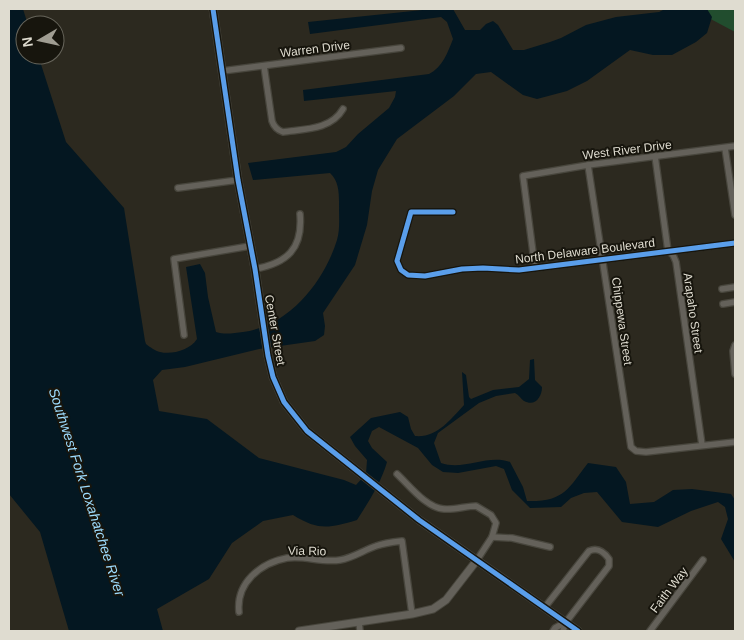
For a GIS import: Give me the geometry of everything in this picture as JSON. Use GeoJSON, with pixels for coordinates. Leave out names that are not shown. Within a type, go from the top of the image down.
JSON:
{"type":"FeatureCollection","features":[{"type":"Feature","properties":{"kind":"street","name":"Center Street"},"geometry":{"type":"LineString","coordinates":[[213,9],[238,180],[255,269],[267,350],[273,376],[284,402],[307,431],[349,465],[420,520],[578,631]]}},
{"type":"Feature","properties":{"kind":"street","name":"Warren Drive"},"geometry":{"type":"LineString","coordinates":[[222,71],[402,48]]}},
{"type":"Feature","properties":{"kind":"street"},"geometry":{"type":"LineString","coordinates":[[264,66],[272,121],[275,128],[282,132],[322,126],[338,117],[343,109]]}},
{"type":"Feature","properties":{"kind":"street","name":"West River Drive"},"geometry":{"type":"LineString","coordinates":[[535,268],[522,176],[588,165],[735,146]]}},
{"type":"Feature","properties":{"kind":"street"},"geometry":{"type":"LineString","coordinates":[[725,148],[735,215]]}},
{"type":"Feature","properties":{"kind":"street","name":"Arapaho Street"},"geometry":{"type":"LineString","coordinates":[[655,156],[668,251],[673,255],[676,262],[702,445]]}},
{"type":"Feature","properties":{"kind":"street","name":"Chippewa Street"},"geometry":{"type":"LineString","coordinates":[[588,165],[629,442],[633,449],[639,452],[702,445]]}},
{"type":"Feature","properties":{"kind":"street"},"geometry":{"type":"LineString","coordinates":[[178,188],[238,180]]}},
{"type":"Feature","properties":{"kind":"street","name":"North Delaware Boulevard"},"geometry":{"type":"LineString","coordinates":[[453,212],[411,212],[397,261],[401,270],[408,275],[425,276],[462,269],[518,270],[735,243]]}},
{"type":"Feature","properties":{"kind":"street"},"geometry":{"type":"LineString","coordinates":[[255,269],[278,263],[292,250],[300,234],[300,214]]}},
{"type":"Feature","properties":{"kind":"street"},"geometry":{"type":"LineString","coordinates":[[184,335],[174,259],[250,246]]}},
{"type":"Feature","properties":{"kind":"street"},"geometry":{"type":"LineString","coordinates":[[722,289],[735,287]]}},
{"type":"Feature","properties":{"kind":"street"},"geometry":{"type":"LineString","coordinates":[[723,304],[735,302]]}},
{"type":"Feature","properties":{"kind":"street"},"geometry":{"type":"LineString","coordinates":[[735,345],[733,351],[735,374]]}},
{"type":"Feature","properties":{"kind":"street"},"geometry":{"type":"LineString","coordinates":[[702,445],[735,442]]}},
{"type":"Feature","properties":{"kind":"street"},"geometry":{"type":"LineString","coordinates":[[299,631],[412,614],[433,609],[446,600],[492,537],[496,523],[491,515],[476,506],[445,510],[435,507],[418,495],[396,474]]}},
{"type":"Feature","properties":{"kind":"street"},"geometry":{"type":"LineString","coordinates":[[492,537],[512,538],[550,547]]}},
{"type":"Feature","properties":{"kind":"street","name":"Via Rio"},"geometry":{"type":"LineString","coordinates":[[239,612],[239,599],[245,582],[267,566],[287,558],[324,562],[344,559],[378,545],[402,541],[412,614]]}},
{"type":"Feature","properties":{"kind":"street"},"geometry":{"type":"LineString","coordinates":[[545,607],[589,551],[597,549],[609,559],[609,566],[566,622],[563,631]]}},
{"type":"Feature","properties":{"kind":"street","name":"Faith Way"},"geometry":{"type":"LineString","coordinates":[[650,631],[703,560]]}},
{"type":"Feature","properties":{"kind":"street"},"geometry":{"type":"LineString","coordinates":[[358,622],[360,631]]}},
{"type":"Feature","properties":{"kind":"street"},"geometry":{"type":"LineString","coordinates":[[552,631],[566,622]]}},
{"type":"Feature","properties":{"kind":"green space"},"geometry":{"type":"Polygon","coordinates":[[[703,9],[735,9],[735,32],[705,16],[703,9]]]}},
{"type":"Feature","properties":{"kind":"water","name":"Southwest Fork Loxahatchee River"},"geometry":{"type":"Polygon","coordinates":[[[9,9],[23,9],[25,15],[15,15],[15,65],[41,65],[66,142],[124,208],[145,341],[146,344],[156,351],[170,353],[185,349],[197,339],[186,267],[200,264],[205,273],[216,332],[226,334],[260,328],[290,311],[314,286],[331,256],[339,232],[339,194],[336,181],[330,173],[253,180],[248,163],[336,152],[346,147],[358,134],[389,108],[396,91],[304,101],[303,90],[429,74],[441,64],[453,39],[447,22],[441,17],[310,34],[308,22],[432,9],[453,9],[465,30],[480,30],[486,24],[493,21],[498,25],[513,50],[524,50],[561,38],[586,25],[616,17],[659,12],[665,9],[707,9],[712,17],[707,33],[696,42],[672,55],[653,55],[630,50],[587,81],[567,91],[537,99],[523,95],[491,72],[476,74],[454,96],[397,139],[378,170],[372,191],[367,225],[355,265],[323,313],[324,335],[315,341],[259,349],[185,367],[162,370],[153,380],[159,411],[207,419],[259,458],[344,480],[356,485],[366,474],[367,460],[350,437],[371,418],[400,412],[408,417],[415,436],[430,434],[442,427],[464,405],[462,372],[466,375],[469,397],[471,399],[493,390],[519,387],[529,379],[530,360],[534,359],[535,380],[542,387],[541,394],[537,400],[528,403],[515,393],[496,396],[479,403],[438,433],[434,443],[441,463],[458,465],[493,460],[510,462],[523,487],[527,501],[549,499],[564,492],[588,463],[616,467],[626,482],[630,504],[654,502],[673,490],[692,489],[731,494],[735,500],[735,562],[721,539],[728,519],[725,507],[718,502],[691,511],[658,527],[622,522],[597,492],[584,493],[571,498],[561,507],[530,508],[512,490],[504,469],[496,466],[458,473],[443,472],[432,465],[418,448],[379,427],[372,431],[368,441],[372,448],[387,462],[378,485],[357,520],[331,526],[310,524],[293,515],[263,521],[232,543],[209,579],[157,609],[163,631],[69,631],[40,532],[9,494],[9,9]]]}},
{"type":"Feature","properties":{"kind":"cycle path"},"geometry":{"type":"LineString","coordinates":[[213,9],[238,180],[255,269],[268,356],[273,377],[284,402],[307,431],[419,520],[578,631]]}},
{"type":"Feature","properties":{"kind":"cycle path"},"geometry":{"type":"LineString","coordinates":[[453,212],[411,212],[397,261],[401,270],[408,275],[425,276],[462,269],[519,270],[735,243]]}}]}
